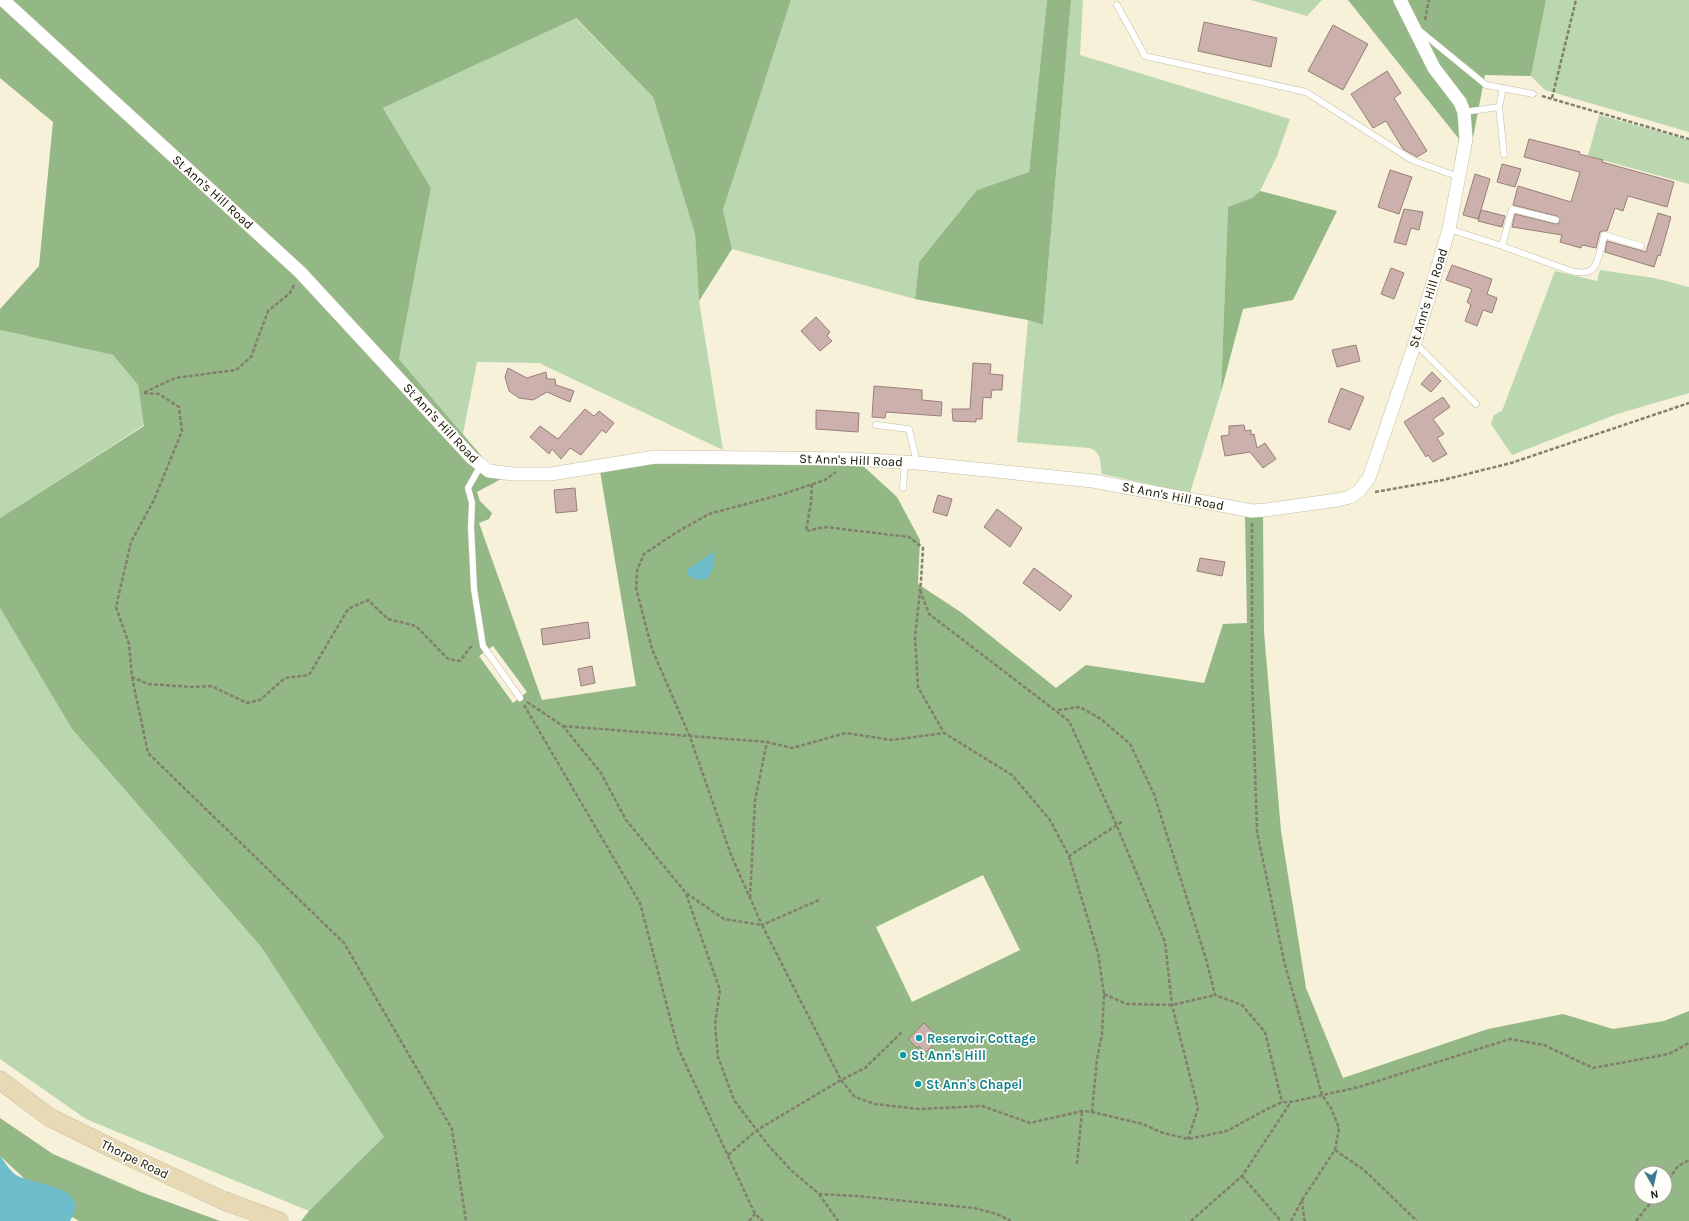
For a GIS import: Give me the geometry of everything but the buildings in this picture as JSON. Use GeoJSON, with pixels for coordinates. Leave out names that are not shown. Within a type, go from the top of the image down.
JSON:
{"type":"FeatureCollection","features":[{"type":"Feature","properties":{"kind":"main road","name":"Thorpe Road"},"geometry":{"type":"LineString","coordinates":[[0,1080],[56,1120],[134,1159],[222,1200],[279,1221]]}},
{"type":"Feature","properties":{"kind":"street","name":"St Ann's Hill Road"},"geometry":{"type":"LineString","coordinates":[[3,0],[300,272],[472,458],[489,471],[499,473],[551,474],[655,456],[851,459],[911,462],[1093,481],[1252,511],[1337,500],[1350,497],[1360,491],[1369,478],[1415,343],[1449,229],[1466,139],[1464,112],[1460,102],[1434,68],[1400,0]]}},
{"type":"Feature","properties":{"kind":"lane"},"geometry":{"type":"LineString","coordinates":[[1117,5],[1145,56],[1306,92],[1412,160],[1424,166],[1459,177]]}},
{"type":"Feature","properties":{"kind":"lane"},"geometry":{"type":"LineString","coordinates":[[1411,24],[1486,84],[1533,94]]}},
{"type":"Feature","properties":{"kind":"lane"},"geometry":{"type":"LineString","coordinates":[[1503,88],[1499,107],[1504,154]]}},
{"type":"Feature","properties":{"kind":"lane"},"geometry":{"type":"LineString","coordinates":[[1464,112],[1499,107]]}},
{"type":"Feature","properties":{"kind":"lane"},"geometry":{"type":"LineString","coordinates":[[1502,246],[1512,209],[1556,220]]}},
{"type":"Feature","properties":{"kind":"lane"},"geometry":{"type":"LineString","coordinates":[[1449,229],[1580,273],[1590,271],[1595,266],[1604,235],[1641,246]]}},
{"type":"Feature","properties":{"kind":"lane"},"geometry":{"type":"LineString","coordinates":[[1415,343],[1476,404]]}},
{"type":"Feature","properties":{"kind":"lane"},"geometry":{"type":"LineString","coordinates":[[876,425],[909,429],[911,462],[903,488]]}},
{"type":"Feature","properties":{"kind":"lane"},"geometry":{"type":"LineString","coordinates":[[481,465],[468,488],[472,503],[471,527],[474,589],[483,646],[520,698]]}},
{"type":"Feature","properties":{"kind":"path"},"geometry":{"type":"LineString","coordinates":[[1423,34],[1429,0]]}},
{"type":"Feature","properties":{"kind":"path"},"geometry":{"type":"LineString","coordinates":[[1552,98],[1576,0]]}},
{"type":"Feature","properties":{"kind":"path"},"geometry":{"type":"LineString","coordinates":[[1533,94],[1552,98],[1689,139]]}},
{"type":"Feature","properties":{"kind":"path"},"geometry":{"type":"LineString","coordinates":[[300,272],[290,293],[268,311],[251,357],[236,370],[175,378],[144,393],[159,394],[179,407],[182,431],[154,500],[131,542],[116,607],[129,644],[132,677],[148,753],[344,943],[452,1129],[466,1221]]}},
{"type":"Feature","properties":{"kind":"path"},"geometry":{"type":"LineString","coordinates":[[1360,491],[1371,493],[1443,480],[1512,463],[1689,403]]}},
{"type":"Feature","properties":{"kind":"path"},"geometry":{"type":"LineString","coordinates":[[851,459],[845,466],[825,480],[748,505],[709,514],[677,532],[644,554],[637,571],[636,588],[652,649],[690,737],[732,855],[750,900],[841,1080],[855,1097],[875,1104],[919,1109],[982,1106],[1030,1123],[1082,1111],[1092,1112],[1143,1124],[1160,1132],[1188,1139],[1227,1131],[1282,1102],[1291,1102],[1359,1087],[1510,1039],[1544,1045],[1593,1068],[1669,1054],[1689,1043]]}},
{"type":"Feature","properties":{"kind":"path"},"geometry":{"type":"LineString","coordinates":[[812,484],[811,502],[806,531],[825,527],[909,537],[922,548],[920,590],[915,637],[918,687],[944,733],[1012,775],[1050,820],[1069,856],[1098,953],[1104,994],[1102,1034],[1097,1059],[1092,1112]]}},
{"type":"Feature","properties":{"kind":"path"},"geometry":{"type":"LineString","coordinates":[[1252,511],[1252,675],[1257,832],[1285,965],[1322,1095],[1332,1108],[1339,1128],[1335,1150],[1302,1200],[1291,1221]]}},
{"type":"Feature","properties":{"kind":"path"},"geometry":{"type":"LineString","coordinates":[[920,590],[929,614],[1070,720],[1117,826],[1165,942],[1172,1005],[1198,1108],[1188,1139]]}},
{"type":"Feature","properties":{"kind":"path"},"geometry":{"type":"LineString","coordinates":[[132,677],[148,684],[190,687],[211,686],[246,703],[260,700],[285,678],[309,675],[348,609],[368,600],[388,619],[416,626],[448,659],[460,661],[476,640],[480,627]]}},
{"type":"Feature","properties":{"kind":"path"},"geometry":{"type":"LineString","coordinates":[[520,698],[563,726],[601,773],[626,820],[686,893],[724,919],[762,925],[819,900]]}},
{"type":"Feature","properties":{"kind":"path"},"geometry":{"type":"LineString","coordinates":[[520,698],[640,903],[678,1048],[755,1214],[762,1221]]}},
{"type":"Feature","properties":{"kind":"path"},"geometry":{"type":"LineString","coordinates":[[1057,710],[1080,707],[1101,719],[1130,744],[1154,794],[1206,959],[1215,995]]}},
{"type":"Feature","properties":{"kind":"path"},"geometry":{"type":"LineString","coordinates":[[563,726],[767,742],[792,748],[846,733],[892,740],[944,733]]}},
{"type":"Feature","properties":{"kind":"path"},"geometry":{"type":"LineString","coordinates":[[750,900],[754,800],[767,742]]}},
{"type":"Feature","properties":{"kind":"path"},"geometry":{"type":"LineString","coordinates":[[1069,856],[1123,821]]}},
{"type":"Feature","properties":{"kind":"path"},"geometry":{"type":"LineString","coordinates":[[686,893],[720,990],[715,1024],[718,1057],[734,1100],[792,1171],[819,1194],[838,1221]]}},
{"type":"Feature","properties":{"kind":"path"},"geometry":{"type":"LineString","coordinates":[[1104,994],[1127,1004],[1172,1005],[1215,995],[1242,1005],[1265,1032],[1282,1102]]}},
{"type":"Feature","properties":{"kind":"path"},"geometry":{"type":"LineString","coordinates":[[728,1155],[757,1130],[841,1080],[865,1068],[903,1031]]}},
{"type":"Feature","properties":{"kind":"path"},"geometry":{"type":"LineString","coordinates":[[1191,1221],[1242,1176],[1291,1102]]}},
{"type":"Feature","properties":{"kind":"path"},"geometry":{"type":"LineString","coordinates":[[1077,1164],[1082,1111]]}},
{"type":"Feature","properties":{"kind":"path"},"geometry":{"type":"LineString","coordinates":[[1335,1150],[1364,1170],[1417,1221]]}},
{"type":"Feature","properties":{"kind":"path"},"geometry":{"type":"LineString","coordinates":[[1673,1173],[1678,1166],[1689,1160]]}},
{"type":"Feature","properties":{"kind":"path"},"geometry":{"type":"LineString","coordinates":[[1242,1176],[1281,1221]]}},
{"type":"Feature","properties":{"kind":"path"},"geometry":{"type":"LineString","coordinates":[[819,1194],[858,1196],[974,1208],[997,1214],[1011,1221]]}},
{"type":"Feature","properties":{"kind":"path"},"geometry":{"type":"LineString","coordinates":[[1302,1200],[1305,1221]]}},
{"type":"Feature","properties":{"kind":"path"},"geometry":{"type":"LineString","coordinates":[[1636,1221],[1649,1205]]}},
{"type":"Feature","properties":{"kind":"path"},"geometry":{"type":"LineString","coordinates":[[749,1221],[755,1214]]}},
{"type":"Feature","properties":{"kind":"green space"},"geometry":{"type":"Polygon","coordinates":[[[0,0],[791,0],[723,210],[732,249],[699,301],[695,234],[653,97],[576,18],[383,108],[431,188],[399,359],[501,479],[477,492],[480,501],[492,513],[489,519],[479,523],[542,700],[636,686],[600,471],[655,463],[861,464],[897,497],[920,540],[918,584],[962,613],[1056,688],[1086,665],[1204,683],[1223,624],[1247,623],[1245,516],[1263,517],[1264,632],[1281,831],[1306,988],[1343,1078],[1488,1029],[1563,1014],[1613,1029],[1664,1021],[1689,1011],[1689,1221],[301,1221],[309,1211],[384,1137],[262,948],[72,729],[0,608],[0,518],[144,426],[138,385],[113,355],[0,330],[0,309],[39,266],[53,122],[0,78],[0,0]],[[493,646],[479,656],[513,703],[527,692],[493,646]],[[983,875],[876,927],[912,1002],[1020,950],[983,875]]]}},
{"type":"Feature","properties":{"kind":"green space"},"geometry":{"type":"Polygon","coordinates":[[[791,0],[1047,0],[1029,172],[977,190],[919,262],[915,299],[732,249],[723,210],[791,0]]]}},
{"type":"Feature","properties":{"kind":"green space"},"geometry":{"type":"Polygon","coordinates":[[[1047,0],[1071,0],[1043,325],[1028,320],[915,299],[919,262],[977,190],[1029,172],[1047,0]]]}},
{"type":"Feature","properties":{"kind":"green space"},"geometry":{"type":"Polygon","coordinates":[[[1071,0],[1083,0],[1080,55],[1290,119],[1277,156],[1260,191],[1252,198],[1228,208],[1221,392],[1190,493],[1102,474],[1099,455],[1090,448],[1017,442],[1028,320],[1043,325],[1071,0]]]}},
{"type":"Feature","properties":{"kind":"green space"},"geometry":{"type":"Polygon","coordinates":[[[1251,0],[1322,0],[1307,16],[1251,0]]]}},
{"type":"Feature","properties":{"kind":"green space"},"geometry":{"type":"Polygon","coordinates":[[[1348,0],[1546,0],[1531,76],[1485,75],[1467,169],[1454,166],[1459,139],[1348,0]]]}},
{"type":"Feature","properties":{"kind":"green space"},"geometry":{"type":"Polygon","coordinates":[[[1546,0],[1689,0],[1689,132],[1545,90],[1531,76],[1546,0]]]}},
{"type":"Feature","properties":{"kind":"green space"},"geometry":{"type":"Polygon","coordinates":[[[575,18],[653,97],[695,234],[699,301],[723,450],[539,363],[477,362],[463,434],[399,359],[431,188],[383,108],[575,18]]]}},
{"type":"Feature","properties":{"kind":"green space"},"geometry":{"type":"Polygon","coordinates":[[[1599,115],[1689,140],[1689,184],[1588,156],[1599,115]]]}},
{"type":"Feature","properties":{"kind":"green space"},"geometry":{"type":"Polygon","coordinates":[[[1260,191],[1337,211],[1293,300],[1243,309],[1221,392],[1228,207],[1252,198],[1260,191]]]}},
{"type":"Feature","properties":{"kind":"green space"},"geometry":{"type":"Polygon","coordinates":[[[1600,270],[1654,278],[1689,287],[1689,393],[1617,414],[1512,455],[1491,424],[1494,415],[1502,411],[1555,271],[1597,281],[1600,270]]]}},
{"type":"Feature","properties":{"kind":"green space"},"geometry":{"type":"Polygon","coordinates":[[[0,330],[113,355],[138,385],[144,425],[0,518],[0,330]]]}},
{"type":"Feature","properties":{"kind":"green space"},"geometry":{"type":"Polygon","coordinates":[[[0,608],[72,729],[262,948],[385,1138],[309,1211],[86,1119],[0,1059],[0,608]]]}},
{"type":"Feature","properties":{"kind":"green space"},"geometry":{"type":"Polygon","coordinates":[[[0,1118],[53,1154],[141,1192],[220,1221],[79,1221],[72,1217],[75,1204],[26,1180],[0,1156],[0,1118]]]}},
{"type":"Feature","properties":{"kind":"water"},"geometry":{"type":"Polygon","coordinates":[[[715,551],[713,568],[707,579],[698,580],[688,576],[687,570],[715,551]]]}},
{"type":"Feature","properties":{"kind":"water"},"geometry":{"type":"Polygon","coordinates":[[[0,1156],[16,1175],[68,1193],[74,1200],[75,1209],[70,1221],[0,1221],[0,1156]]]}},
{"type":"Feature","properties":{"kind":"place","name":"Reservoir Cottage"},"geometry":{"type":"Point","coordinates":[919,1038]}},
{"type":"Feature","properties":{"kind":"place","name":"St Ann's Hill"},"geometry":{"type":"Point","coordinates":[903,1055]}},
{"type":"Feature","properties":{"kind":"place","name":"St Ann's Chapel"},"geometry":{"type":"Point","coordinates":[918,1084]}}]}
